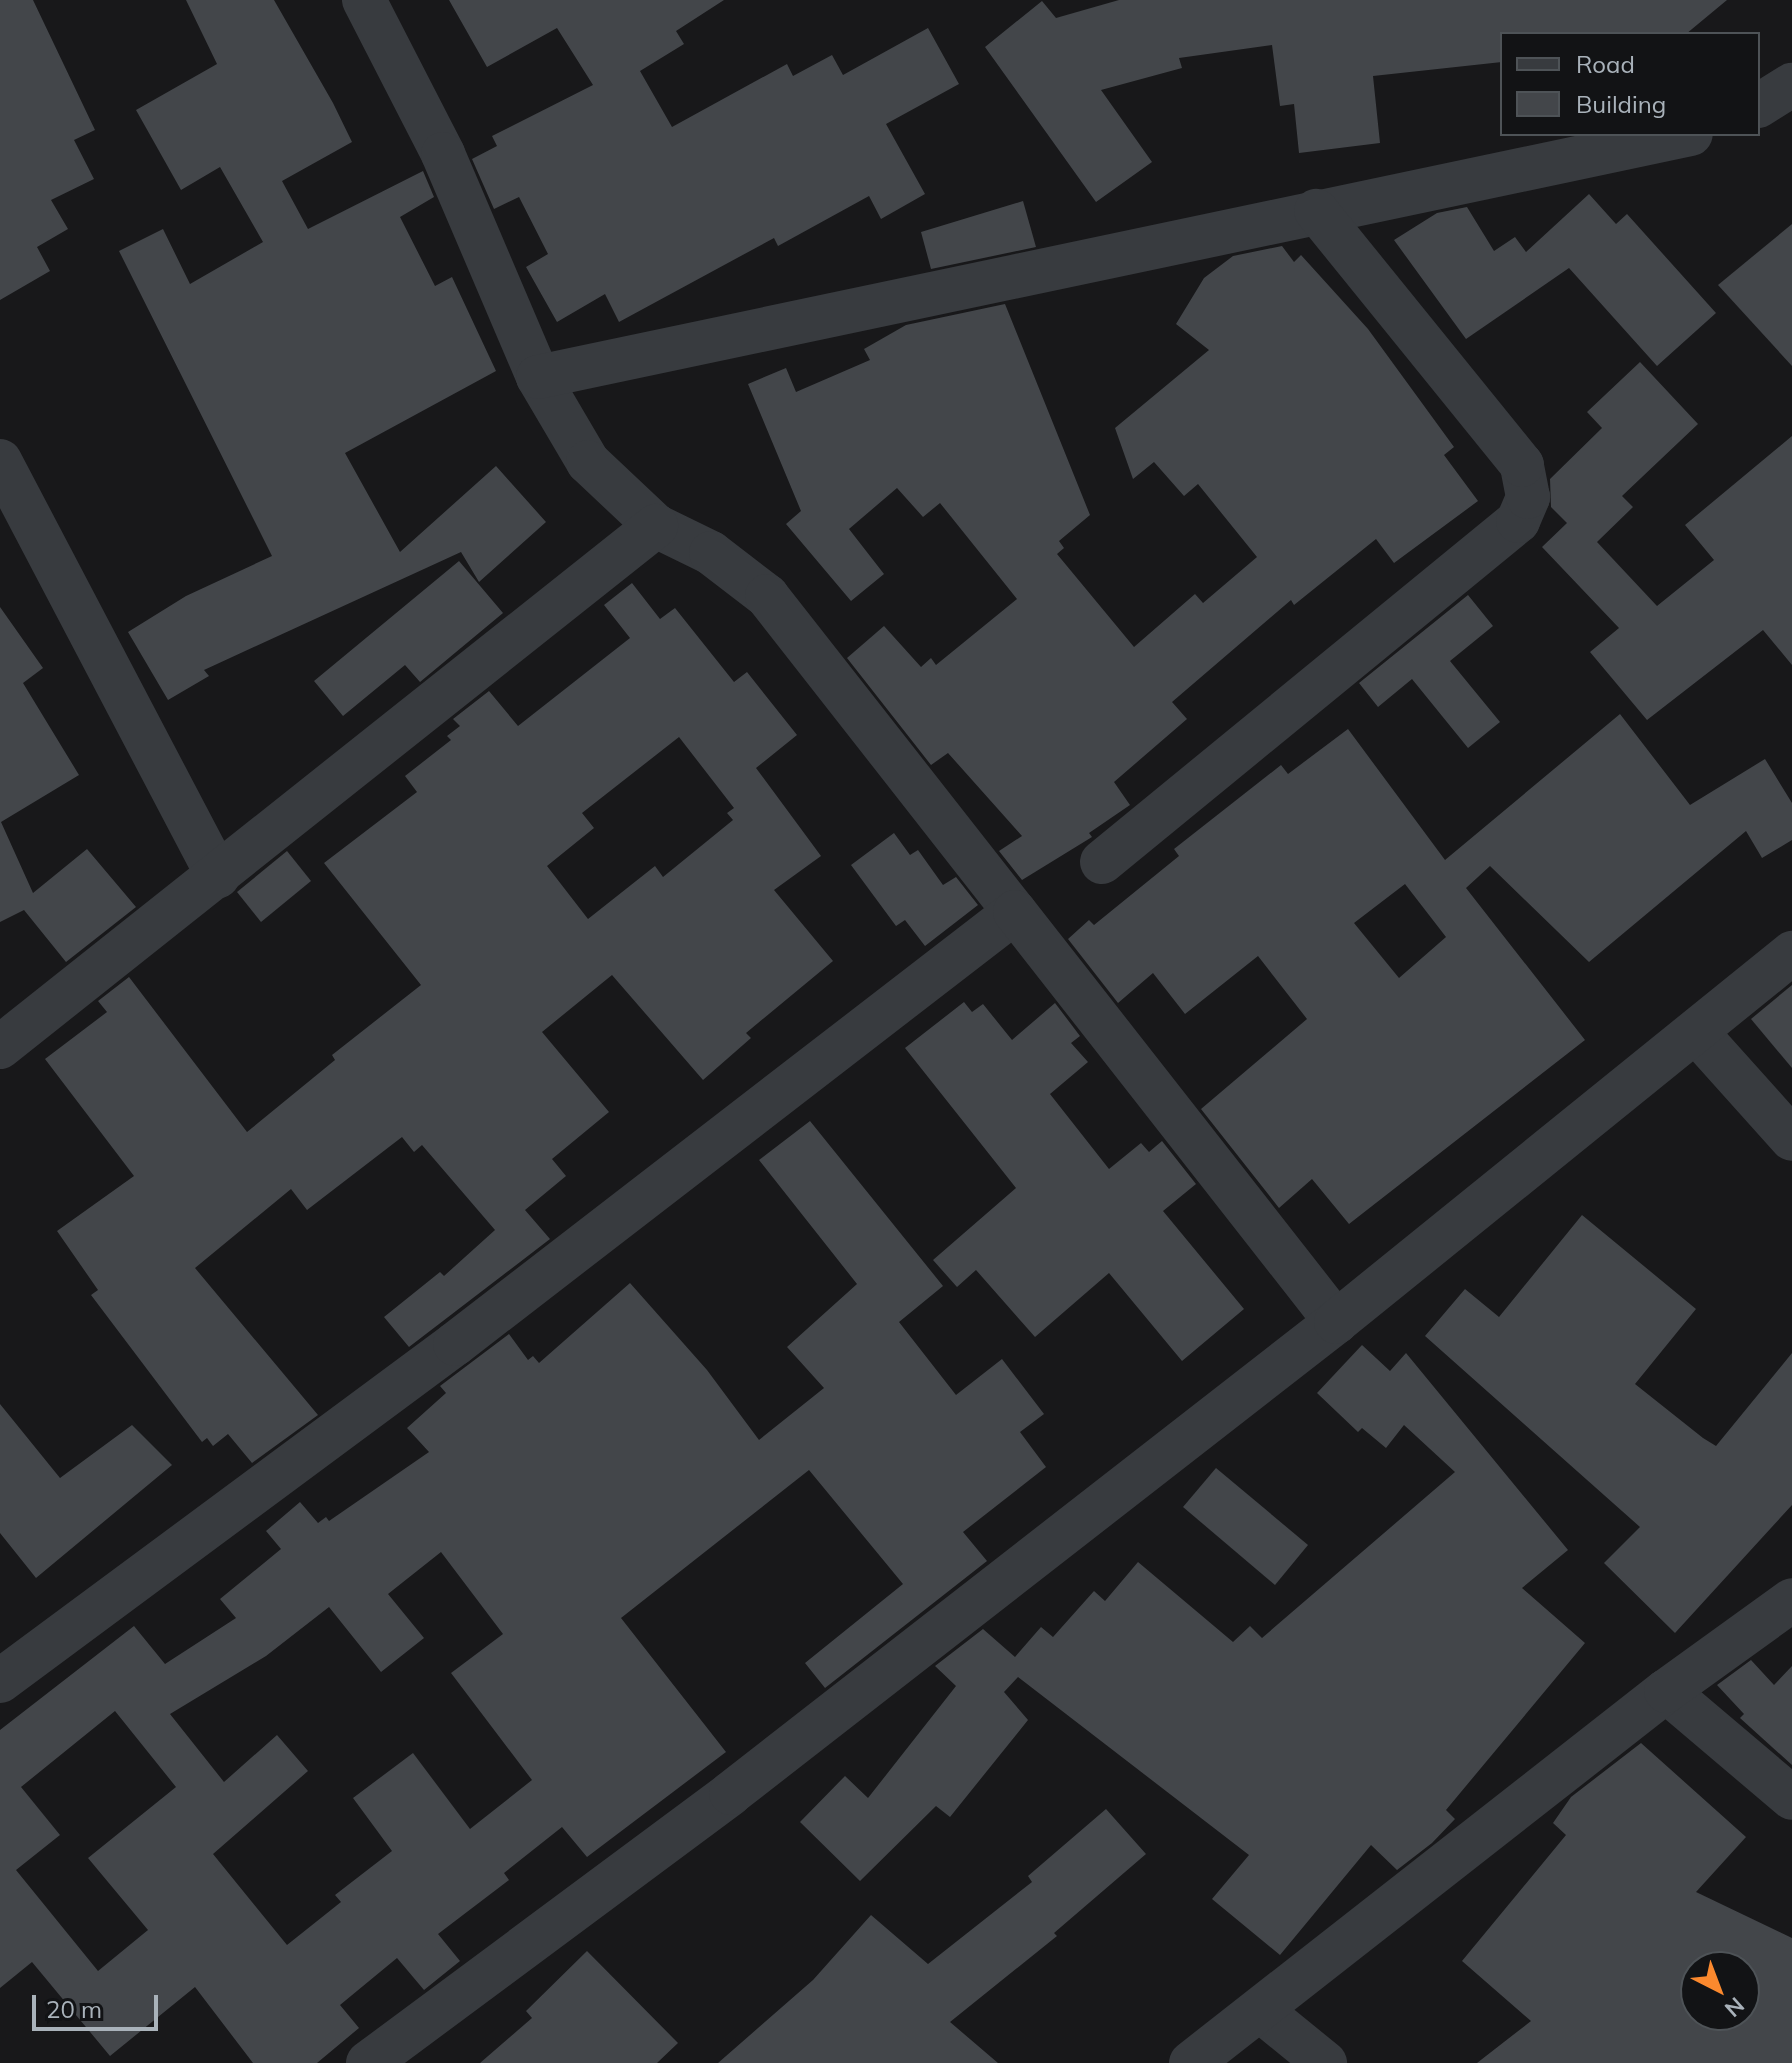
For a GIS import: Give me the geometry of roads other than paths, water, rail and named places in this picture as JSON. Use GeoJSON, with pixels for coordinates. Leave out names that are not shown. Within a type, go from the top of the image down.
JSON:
{"type":"FeatureCollection","features":[{"type":"Feature","properties":{"kind":"street"},"geometry":{"type":"LineString","coordinates":[[364,0],[443,154],[538,377],[588,462],[656,526],[711,553],[767,596],[1336,1322]]}},
{"type":"Feature","properties":{"kind":"street"},"geometry":{"type":"LineString","coordinates":[[1760,105],[1792,85]]}},
{"type":"Feature","properties":{"kind":"street"},"geometry":{"type":"LineString","coordinates":[[538,377],[1681,136]]}},
{"type":"Feature","properties":{"kind":"street"},"geometry":{"type":"LineString","coordinates":[[1102,862],[1518,521],[1528,497],[1522,465],[1316,211]]}},
{"type":"Feature","properties":{"kind":"street"},"geometry":{"type":"LineString","coordinates":[[0,461],[11,508],[218,876]]}},
{"type":"Feature","properties":{"kind":"street"},"geometry":{"type":"LineString","coordinates":[[0,1047],[656,526]]}},
{"type":"Feature","properties":{"kind":"street"},"geometry":{"type":"LineString","coordinates":[[0,1681],[455,1344],[1015,912]]}},
{"type":"Feature","properties":{"kind":"street"},"geometry":{"type":"LineString","coordinates":[[368,2063],[731,1793],[1336,1322],[1697,1033],[1792,953]]}},
{"type":"Feature","properties":{"kind":"street"},"geometry":{"type":"LineString","coordinates":[[1697,1033],[1792,1139]]}},
{"type":"Feature","properties":{"kind":"street"},"geometry":{"type":"LineString","coordinates":[[1191,2063],[1666,1691],[1792,1600]]}},
{"type":"Feature","properties":{"kind":"street"},"geometry":{"type":"LineString","coordinates":[[1666,1691],[1792,1798]]}},
{"type":"Feature","properties":{"kind":"street"},"geometry":{"type":"LineString","coordinates":[[1260,2010],[1325,2063]]}}]}
